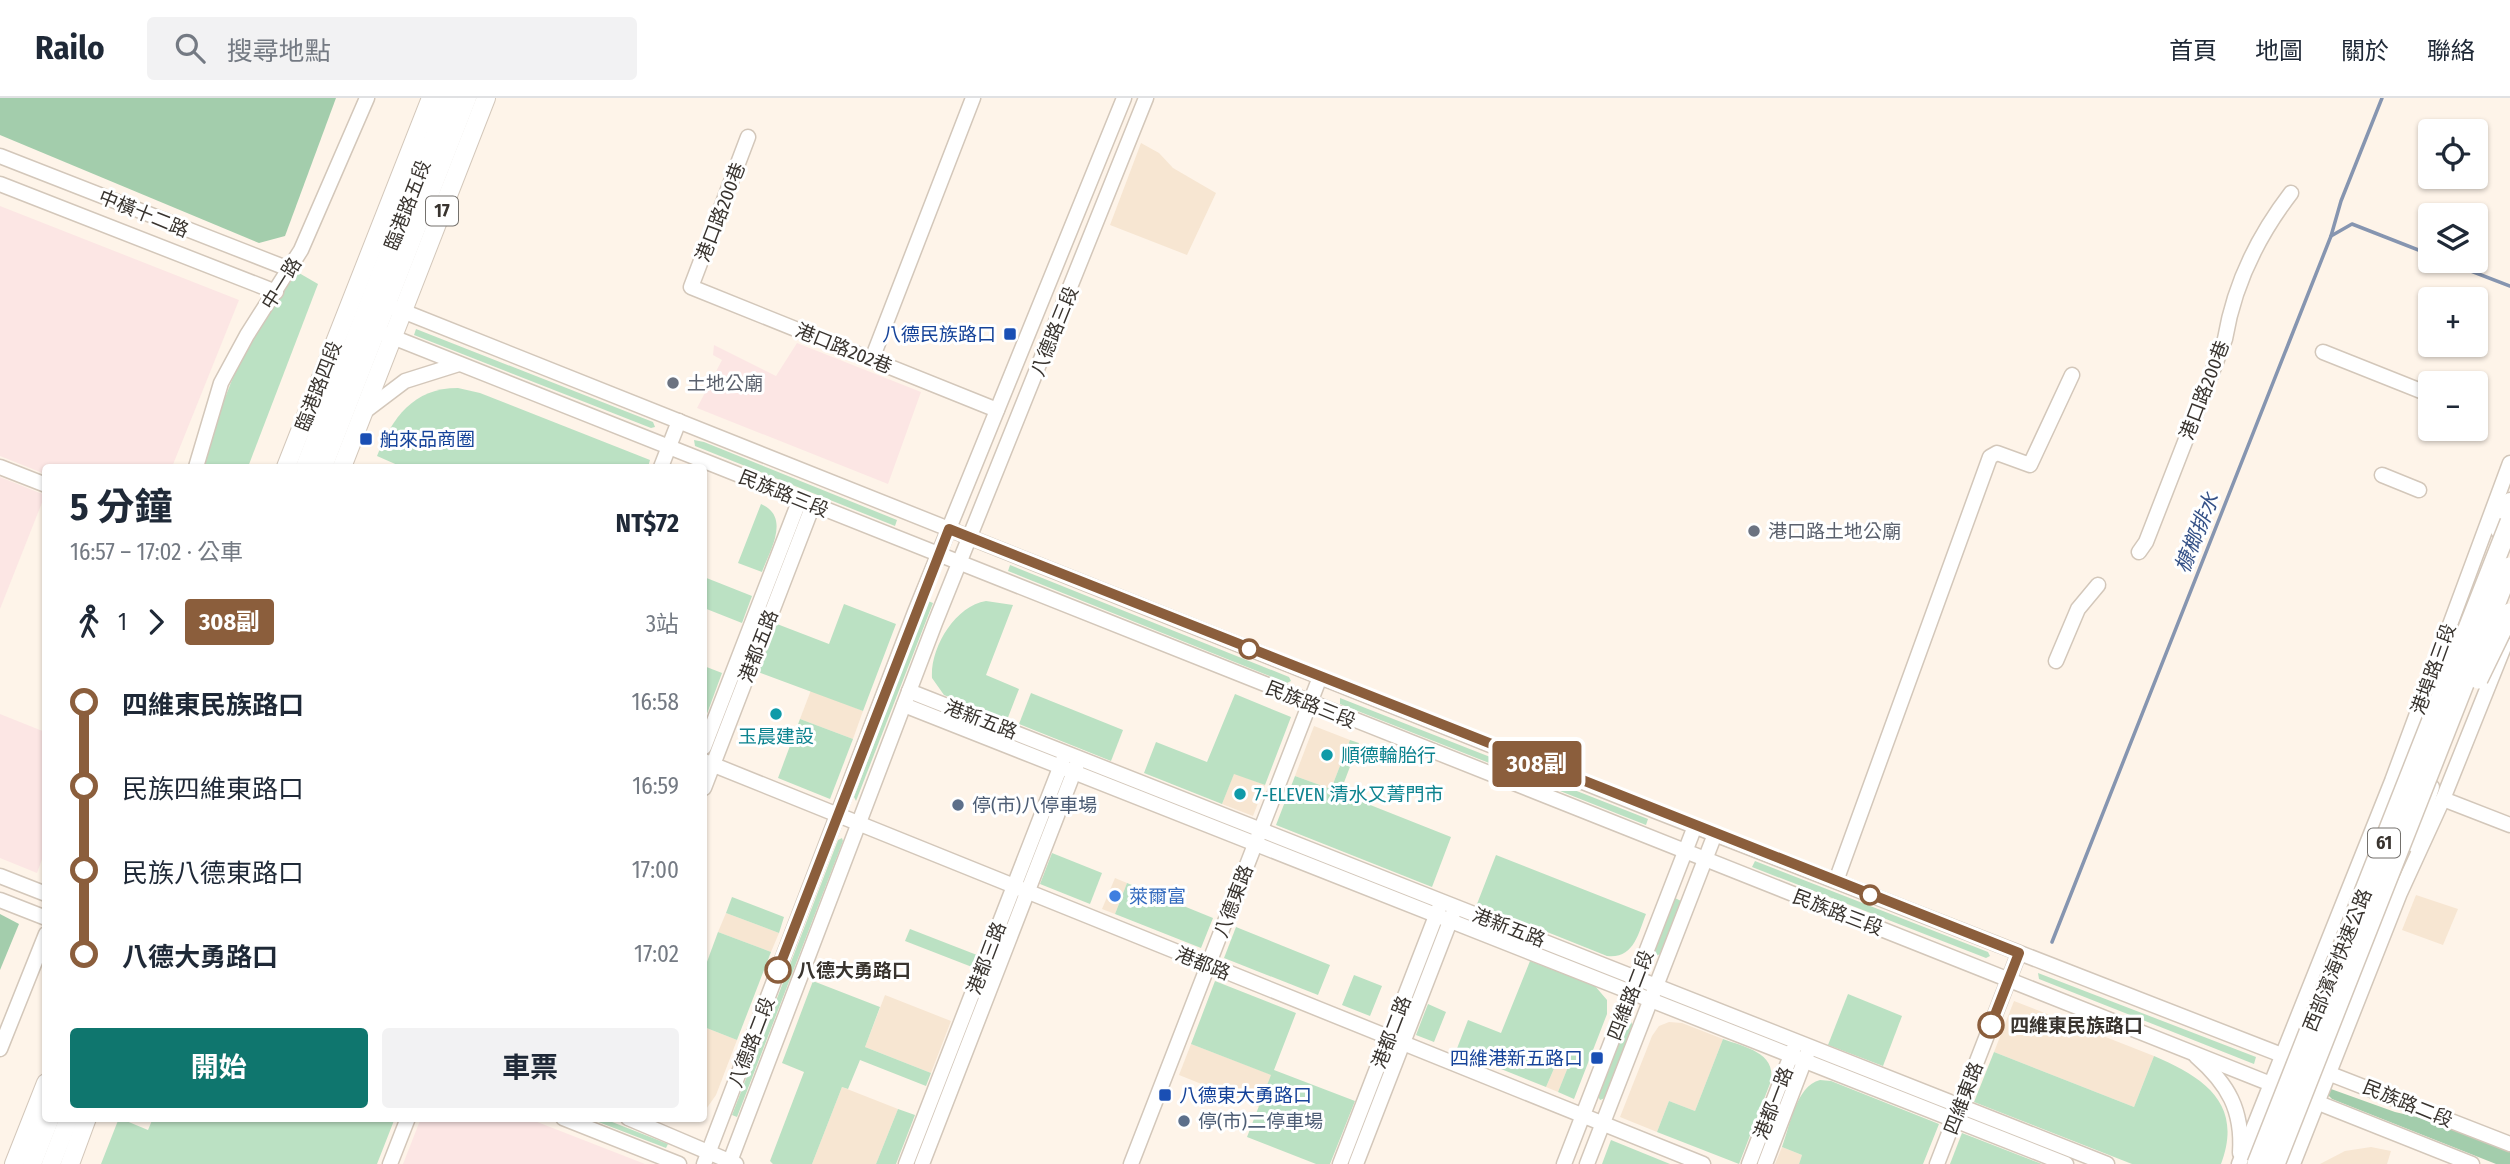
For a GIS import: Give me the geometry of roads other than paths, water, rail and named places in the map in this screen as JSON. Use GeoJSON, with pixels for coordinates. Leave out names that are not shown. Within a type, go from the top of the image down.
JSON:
{"type":"FeatureCollection","features":[{"type":"Feature","properties":{"kind":"highway","name":"西部濱海快速公路"},"geometry":{"type":"LineString","coordinates":[[2257,1164],[2510,522]]}},
{"type":"Feature","properties":{"kind":"highway","name":"西部濱海快速公路"},"geometry":{"type":"LineString","coordinates":[[2275,1164],[2510,567]]}},
{"type":"Feature","properties":{"kind":"highway"},"geometry":{"type":"LineString","coordinates":[[2433,764],[2510,613]]}},
{"type":"Feature","properties":{"kind":"main road","name":"臨港路五段"},"geometry":{"type":"LineString","coordinates":[[373,315],[431,98]]}},
{"type":"Feature","properties":{"kind":"main road","name":"臨港路五段"},"geometry":{"type":"LineString","coordinates":[[373,315],[449,98]]}},
{"type":"Feature","properties":{"kind":"main road","name":"臨港路五段"},"geometry":{"type":"LineString","coordinates":[[373,315],[467,98]]}},
{"type":"Feature","properties":{"kind":"main road","name":"臨港路五段"},"geometry":{"type":"LineString","coordinates":[[373,315],[486,98]]}},
{"type":"Feature","properties":{"kind":"main road","name":"17"},"geometry":{"type":"LineString","coordinates":[[343,464],[363,413],[373,315]]}},
{"type":"Feature","properties":{"kind":"main road","name":"臨港路四段"},"geometry":{"type":"LineString","coordinates":[[288,464],[373,315]]}},
{"type":"Feature","properties":{"kind":"main road","name":"臨港路四段"},"geometry":{"type":"LineString","coordinates":[[305,464],[373,315]]}},
{"type":"Feature","properties":{"kind":"main road","name":"臨港路四段"},"geometry":{"type":"LineString","coordinates":[[324,464],[373,315]]}},
{"type":"Feature","properties":{"kind":"main road"},"geometry":{"type":"LineString","coordinates":[[14,1164],[42,1093]]}},
{"type":"Feature","properties":{"kind":"main road"},"geometry":{"type":"LineString","coordinates":[[32,1164],[48,1122]]}},
{"type":"Feature","properties":{"kind":"main road"},"geometry":{"type":"LineString","coordinates":[[51,1164],[67,1122]]}},
{"type":"Feature","properties":{"kind":"main road"},"geometry":{"type":"LineString","coordinates":[[69,1164],[86,1122]]}},
{"type":"Feature","properties":{"kind":"street","name":"中一路"},"geometry":{"type":"LineString","coordinates":[[197,464],[221,383],[302,250],[367,98]]}},
{"type":"Feature","properties":{"kind":"street"},"geometry":{"type":"LineString","coordinates":[[872,359],[973,98]]}},
{"type":"Feature","properties":{"kind":"street","name":"八德路三段"},"geometry":{"type":"LineString","coordinates":[[949,529],[1124,98]]}},
{"type":"Feature","properties":{"kind":"street","name":"八德路三段"},"geometry":{"type":"LineString","coordinates":[[960,563],[1146,98]]}},
{"type":"Feature","properties":{"kind":"street","name":"港口路200巷"},"geometry":{"type":"LineString","coordinates":[[691,287],[748,137]]}},
{"type":"Feature","properties":{"kind":"street","name":"中橫十二路"},"geometry":{"type":"LineString","coordinates":[[0,156],[289,269]]}},
{"type":"Feature","properties":{"kind":"street","name":"中橫十二路"},"geometry":{"type":"LineString","coordinates":[[0,184],[276,292]]}},
{"type":"Feature","properties":{"kind":"street","name":"港口路200巷"},"geometry":{"type":"LineString","coordinates":[[2139,552],[2146,542],[2225,340],[2230,311],[2251,257],[2263,229],[2291,192]]}},
{"type":"Feature","properties":{"kind":"street","name":"港口路202巷"},"geometry":{"type":"LineString","coordinates":[[691,287],[997,410]]}},
{"type":"Feature","properties":{"kind":"street","name":"民族路三段"},"geometry":{"type":"LineString","coordinates":[[373,315],[459,364],[2317,1102]]}},
{"type":"Feature","properties":{"kind":"street","name":"民族路三段"},"geometry":{"type":"LineString","coordinates":[[373,315],[679,421],[1715,834],[2306,1064]]}},
{"type":"Feature","properties":{"kind":"street"},"geometry":{"type":"LineString","coordinates":[[2323,352],[2418,390]]}},
{"type":"Feature","properties":{"kind":"street"},"geometry":{"type":"LineString","coordinates":[[363,413],[405,381],[459,364]]}},
{"type":"Feature","properties":{"kind":"street"},"geometry":{"type":"LineString","coordinates":[[1836,881],[1990,457],[1997,453],[2031,465],[2072,376]]}},
{"type":"Feature","properties":{"kind":"street"},"geometry":{"type":"LineString","coordinates":[[662,464],[679,421]]}},
{"type":"Feature","properties":{"kind":"street","name":"港埠路三段"},"geometry":{"type":"LineString","coordinates":[[2239,1164],[2392,781],[2510,463]]}},
{"type":"Feature","properties":{"kind":"street"},"geometry":{"type":"LineString","coordinates":[[0,467],[42,483]]}},
{"type":"Feature","properties":{"kind":"street"},"geometry":{"type":"LineString","coordinates":[[2382,475],[2419,491]]}},
{"type":"Feature","properties":{"kind":"street","name":"港埠路三段"},"geometry":{"type":"LineString","coordinates":[[2353,874],[2400,780],[2510,500]]}},
{"type":"Feature","properties":{"kind":"street","name":"港都五路"},"geometry":{"type":"LineString","coordinates":[[707,740],[806,502]]}},
{"type":"Feature","properties":{"kind":"street","name":"港都五路"},"geometry":{"type":"LineString","coordinates":[[708,763],[806,502]]}},
{"type":"Feature","properties":{"kind":"street","name":"八德路二段"},"geometry":{"type":"LineString","coordinates":[[706,1159],[949,529]]}},
{"type":"Feature","properties":{"kind":"street","name":"八德路二段"},"geometry":{"type":"LineString","coordinates":[[731,1163],[960,563]]}},
{"type":"Feature","properties":{"kind":"street"},"geometry":{"type":"LineString","coordinates":[[2056,661],[2078,609],[2098,585]]}},
{"type":"Feature","properties":{"kind":"street"},"geometry":{"type":"LineString","coordinates":[[2400,893],[2431,792],[2510,590]]}},
{"type":"Feature","properties":{"kind":"street"},"geometry":{"type":"LineString","coordinates":[[2293,1164],[2400,893],[2443,799],[2510,632]]}},
{"type":"Feature","properties":{"kind":"street","name":"八德東路"},"geometry":{"type":"LineString","coordinates":[[1131,1164],[1320,677]]}},
{"type":"Feature","properties":{"kind":"street","name":"港新五路"},"geometry":{"type":"LineString","coordinates":[[907,698],[1957,1113],[2108,1164]]}},
{"type":"Feature","properties":{"kind":"street","name":"港都三路"},"geometry":{"type":"LineString","coordinates":[[922,1164],[1021,889],[1070,762]]}},
{"type":"Feature","properties":{"kind":"street","name":"港都路"},"geometry":{"type":"LineString","coordinates":[[708,763],[1703,1164]]}},
{"type":"Feature","properties":{"kind":"street"},"geometry":{"type":"LineString","coordinates":[[2443,799],[2509,820]]}},
{"type":"Feature","properties":{"kind":"street","name":"四維路二段"},"geometry":{"type":"LineString","coordinates":[[1564,1164],[1695,826]]}},
{"type":"Feature","properties":{"kind":"street","name":"四維路二段"},"geometry":{"type":"LineString","coordinates":[[1587,1164],[1715,834]]}},
{"type":"Feature","properties":{"kind":"street"},"geometry":{"type":"LineString","coordinates":[[0,876],[42,892]]}},
{"type":"Feature","properties":{"kind":"street","name":"港都三路"},"geometry":{"type":"LineString","coordinates":[[906,1164],[1021,889]]}},
{"type":"Feature","properties":{"kind":"street"},"geometry":{"type":"LineString","coordinates":[[0,900],[42,916]]}},
{"type":"Feature","properties":{"kind":"street","name":"港都二路"},"geometry":{"type":"LineString","coordinates":[[1356,1164],[1396,1040],[1446,910]]}},
{"type":"Feature","properties":{"kind":"street"},"geometry":{"type":"LineString","coordinates":[[0,1049],[42,944]]}},
{"type":"Feature","properties":{"kind":"street","name":"四維東路"},"geometry":{"type":"LineString","coordinates":[[1937,1164],[2019,953]]}},
{"type":"Feature","properties":{"kind":"street","name":"港都二路"},"geometry":{"type":"LineString","coordinates":[[1340,1164],[1396,1040]]}},
{"type":"Feature","properties":{"kind":"street"},"geometry":{"type":"LineString","coordinates":[[2186,1049],[2217,1076],[2234,1100],[2241,1129],[2239,1164]]}},
{"type":"Feature","properties":{"kind":"street","name":"港都一路"},"geometry":{"type":"LineString","coordinates":[[1749,1164],[1800,1052]]}},
{"type":"Feature","properties":{"kind":"street","name":"港都一路"},"geometry":{"type":"LineString","coordinates":[[1765,1164],[1800,1052]]}},
{"type":"Feature","properties":{"kind":"street","name":"民族路二段"},"geometry":{"type":"LineString","coordinates":[[2306,1064],[2510,1144]]}},
{"type":"Feature","properties":{"kind":"street","name":"民族路二段"},"geometry":{"type":"LineString","coordinates":[[2317,1102],[2472,1164]]}},
{"type":"Feature","properties":{"kind":"street","name":"港新五路"},"geometry":{"type":"LineString","coordinates":[[1957,1113],[2066,1164]]}},
{"type":"Feature","properties":{"kind":"street"},"geometry":{"type":"LineString","coordinates":[[390,1164],[406,1122]]}},
{"type":"Feature","properties":{"kind":"street"},"geometry":{"type":"LineString","coordinates":[[573,1122],[680,1164]]}},
{"type":"Feature","properties":{"kind":"street"},"geometry":{"type":"LineString","coordinates":[[636,1122],[706,1159],[731,1163]]}},
{"type":"Feature","properties":{"kind":"waterway"},"geometry":{"type":"LineString","coordinates":[[2331,236],[2341,201],[2382,98]]}},
{"type":"Feature","properties":{"kind":"waterway","name":"槺榔排水"},"geometry":{"type":"LineString","coordinates":[[2052,942],[2331,236],[2352,224],[2418,250]]}},
{"type":"Feature","properties":{"kind":"waterway","name":"槺榔排水"},"geometry":{"type":"LineString","coordinates":[[2476,273],[2510,286]]}},
{"type":"Feature","properties":{"kind":"place","name":"八德民族路口"},"geometry":{"type":"Point","coordinates":[1010,334]}},
{"type":"Feature","properties":{"kind":"place","name":"土地公廟"},"geometry":{"type":"Point","coordinates":[673,383]}},
{"type":"Feature","properties":{"kind":"place","name":"舶來品商圈"},"geometry":{"type":"Point","coordinates":[366,439]}},
{"type":"Feature","properties":{"kind":"place","name":"港口路土地公廟"},"geometry":{"type":"Point","coordinates":[1754,531]}},
{"type":"Feature","properties":{"kind":"place","name":"玉晨建設"},"geometry":{"type":"Point","coordinates":[776,714]}},
{"type":"Feature","properties":{"kind":"place","name":"順德輪胎行"},"geometry":{"type":"Point","coordinates":[1327,755]}},
{"type":"Feature","properties":{"kind":"place","name":"7-ELEVEN 清水又菁門市"},"geometry":{"type":"Point","coordinates":[1240,794]}},
{"type":"Feature","properties":{"kind":"place","name":"停(市)八停車場"},"geometry":{"type":"Point","coordinates":[958,805]}},
{"type":"Feature","properties":{"kind":"place","name":"萊爾富"},"geometry":{"type":"Point","coordinates":[1115,896]}},
{"type":"Feature","properties":{"kind":"place","name":"八德大勇路口"},"geometry":{"type":"Point","coordinates":[778,970]}},
{"type":"Feature","properties":{"kind":"place","name":"四維東民族路口"},"geometry":{"type":"Point","coordinates":[1991,1025]}},
{"type":"Feature","properties":{"kind":"place","name":"四維港新五路口"},"geometry":{"type":"Point","coordinates":[1597,1058]}},
{"type":"Feature","properties":{"kind":"place","name":"八德東大勇路口"},"geometry":{"type":"Point","coordinates":[1165,1095]}},
{"type":"Feature","properties":{"kind":"place","name":"停(市)二停車場"},"geometry":{"type":"Point","coordinates":[1184,1121]}}]}
